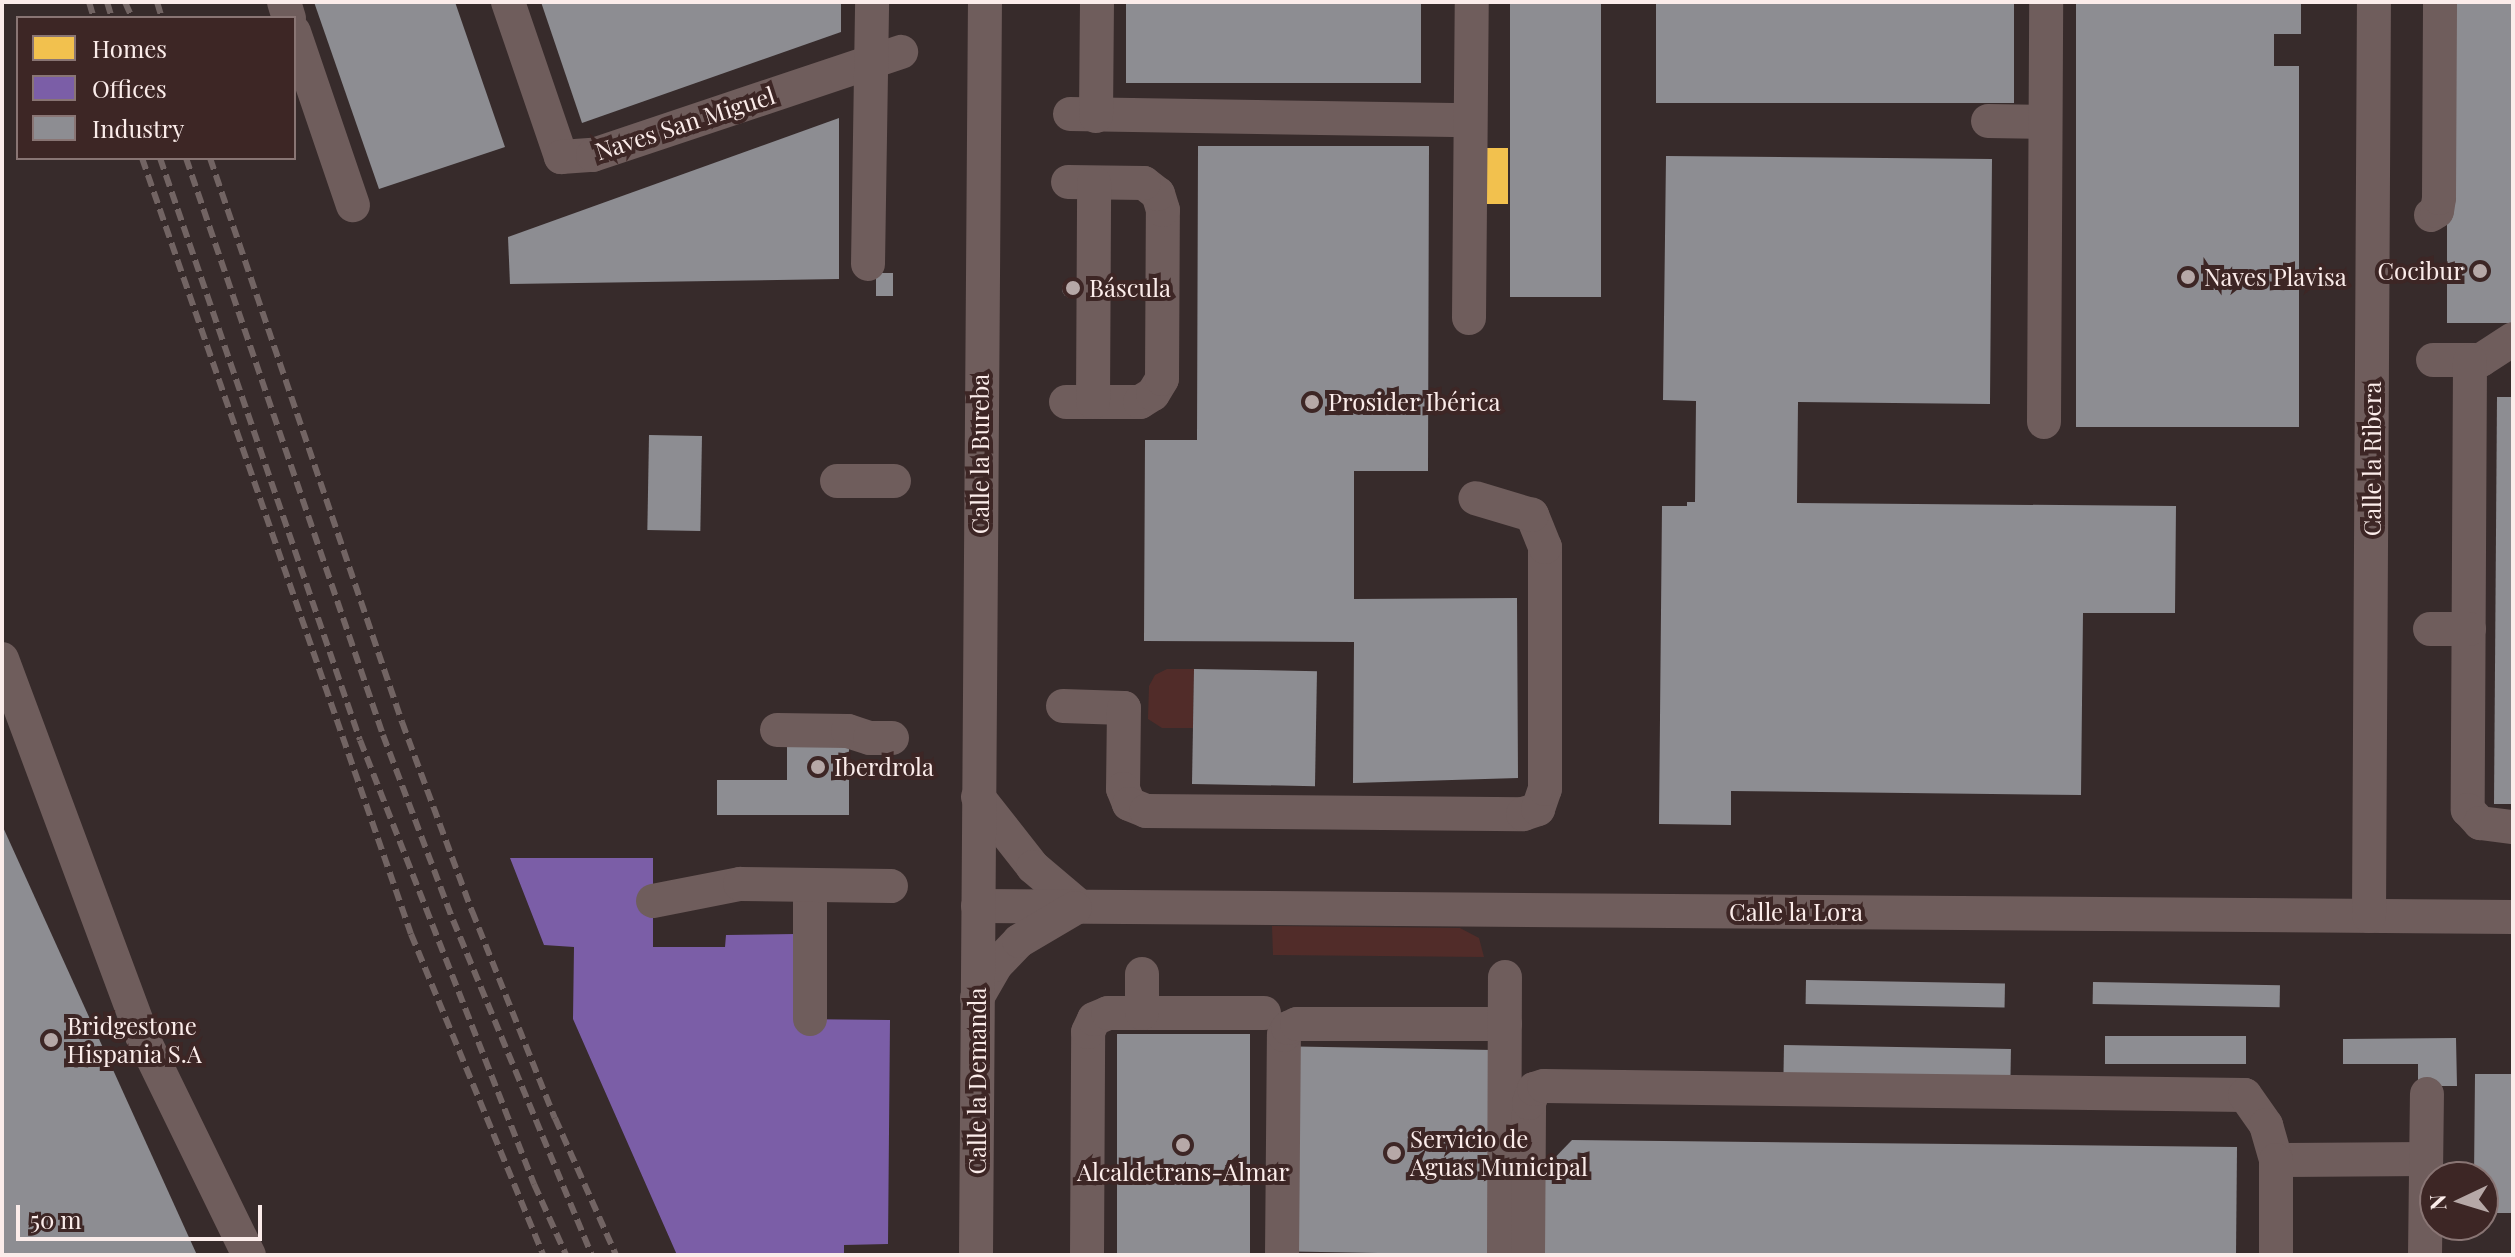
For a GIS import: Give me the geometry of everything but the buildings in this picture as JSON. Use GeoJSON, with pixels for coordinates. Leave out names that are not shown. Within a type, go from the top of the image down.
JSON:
{"type":"FeatureCollection","features":[{"type":"Feature","properties":{"kind":"street","name":"Naves San Miguel"},"geometry":{"type":"LineString","coordinates":[[508,2],[561,157],[593,155],[886,57]]}},
{"type":"Feature","properties":{"kind":"street"},"geometry":{"type":"LineString","coordinates":[[868,264],[886,57],[872,2]]}},
{"type":"Feature","properties":{"kind":"street","name":"Calle la Bureba"},"geometry":{"type":"LineString","coordinates":[[978,906],[985,2]]}},
{"type":"Feature","properties":{"kind":"street"},"geometry":{"type":"LineString","coordinates":[[1097,2],[1083,115],[1470,120]]}},
{"type":"Feature","properties":{"kind":"street"},"geometry":{"type":"LineString","coordinates":[[1469,318],[1472,2]]}},
{"type":"Feature","properties":{"kind":"street"},"geometry":{"type":"LineString","coordinates":[[2044,422],[2046,2]]}},
{"type":"Feature","properties":{"kind":"street","name":"Calle la Ribera"},"geometry":{"type":"LineString","coordinates":[[2369,916],[2374,2]]}},
{"type":"Feature","properties":{"kind":"street"},"geometry":{"type":"LineString","coordinates":[[2431,215],[2437,211],[2439,198],[2440,2]]}},
{"type":"Feature","properties":{"kind":"street"},"geometry":{"type":"LineString","coordinates":[[296,38],[353,205]]}},
{"type":"Feature","properties":{"kind":"street"},"geometry":{"type":"LineString","coordinates":[[1988,121],[2045,122]]}},
{"type":"Feature","properties":{"kind":"street"},"geometry":{"type":"LineString","coordinates":[[1081,182],[1144,183],[1158,194],[1163,210],[1162,379],[1153,394],[1140,402],[1080,402],[1081,182]]}},
{"type":"Feature","properties":{"kind":"street"},"geometry":{"type":"LineString","coordinates":[[2433,360],[2470,361],[2490,356],[2513,339]]}},
{"type":"Feature","properties":{"kind":"street"},"geometry":{"type":"LineString","coordinates":[[2470,361],[2468,810],[2480,823],[2513,827]]}},
{"type":"Feature","properties":{"kind":"street"},"geometry":{"type":"LineString","coordinates":[[837,481],[894,481]]}},
{"type":"Feature","properties":{"kind":"street"},"geometry":{"type":"LineString","coordinates":[[1063,706],[1124,708],[1123,789],[1129,804],[1146,811],[1523,814],[1538,809],[1545,789],[1545,547],[1532,515],[1475,498]]}},
{"type":"Feature","properties":{"kind":"street"},"geometry":{"type":"LineString","coordinates":[[2430,629],[2469,629]]}},
{"type":"Feature","properties":{"kind":"street"},"geometry":{"type":"LineString","coordinates":[[2,659],[142,1036],[249,1255]]}},
{"type":"Feature","properties":{"kind":"street"},"geometry":{"type":"LineString","coordinates":[[777,730],[848,731],[870,738],[892,738]]}},
{"type":"Feature","properties":{"kind":"street"},"geometry":{"type":"LineString","coordinates":[[977,998],[996,965],[1019,941],[1079,906],[1033,867],[978,797]]}},
{"type":"Feature","properties":{"kind":"street"},"geometry":{"type":"LineString","coordinates":[[653,901],[740,884],[891,886]]}},
{"type":"Feature","properties":{"kind":"street"},"geometry":{"type":"LineString","coordinates":[[810,885],[810,1019]]}},
{"type":"Feature","properties":{"kind":"street","name":"Calle la Lora"},"geometry":{"type":"LineString","coordinates":[[978,906],[2513,917]]}},
{"type":"Feature","properties":{"kind":"street","name":"Calle la Demanda"},"geometry":{"type":"LineString","coordinates":[[976,1255],[978,906]]}},
{"type":"Feature","properties":{"kind":"street"},"geometry":{"type":"LineString","coordinates":[[1142,974],[1142,1013]]}},
{"type":"Feature","properties":{"kind":"street"},"geometry":{"type":"LineString","coordinates":[[1504,1255],[1505,977]]}},
{"type":"Feature","properties":{"kind":"street"},"geometry":{"type":"LineString","coordinates":[[1087,1255],[1088,1032],[1094,1019],[1108,1013],[1264,1013]]}},
{"type":"Feature","properties":{"kind":"street"},"geometry":{"type":"LineString","coordinates":[[1282,1255],[1284,1035],[1288,1028],[1297,1024],[1505,1024]]}},
{"type":"Feature","properties":{"kind":"street"},"geometry":{"type":"LineString","coordinates":[[1528,1255],[1529,1103],[1534,1089],[1544,1086],[2245,1095],[2266,1125],[2276,1160],[2276,1255]]}},
{"type":"Feature","properties":{"kind":"street"},"geometry":{"type":"LineString","coordinates":[[2425,1255],[2427,1094]]}},
{"type":"Feature","properties":{"kind":"street"},"geometry":{"type":"LineString","coordinates":[[2276,1160],[2426,1159]]}},
{"type":"Feature","properties":{"kind":"shaded area"},"geometry":{"type":"Polygon","coordinates":[[[1167,669],[1194,669],[1193,728],[1162,728],[1148,719],[1149,686],[1155,675],[1167,669]]]}},
{"type":"Feature","properties":{"kind":"shaded area"},"geometry":{"type":"Polygon","coordinates":[[[1272,926],[1460,928],[1479,938],[1484,957],[1273,955],[1272,926]]]}},
{"type":"Feature","properties":{"kind":"railway"},"geometry":{"type":"LineString","coordinates":[[89,2],[93,16]]}},
{"type":"Feature","properties":{"kind":"railway"},"geometry":{"type":"LineString","coordinates":[[107,2],[111,16]]}},
{"type":"Feature","properties":{"kind":"railway"},"geometry":{"type":"LineString","coordinates":[[125,2],[131,16]]}},
{"type":"Feature","properties":{"kind":"railway"},"geometry":{"type":"LineString","coordinates":[[157,2],[161,16]]}},
{"type":"Feature","properties":{"kind":"railway"},"geometry":{"type":"LineString","coordinates":[[143,160],[411,934],[543,1255]]}},
{"type":"Feature","properties":{"kind":"railway"},"geometry":{"type":"LineString","coordinates":[[161,160],[360,740],[534,1184],[566,1255]]}},
{"type":"Feature","properties":{"kind":"railway"},"geometry":{"type":"LineString","coordinates":[[187,160],[383,735],[453,920],[592,1255]]}},
{"type":"Feature","properties":{"kind":"railway"},"geometry":{"type":"LineString","coordinates":[[211,160],[402,722],[472,911],[555,1118],[616,1255]]}},
{"type":"Feature","properties":{"kind":"place","name":"Cocibur"},"geometry":{"type":"Point","coordinates":[2480,271]}},
{"type":"Feature","properties":{"kind":"place","name":"Naves Plavisa"},"geometry":{"type":"Point","coordinates":[2188,277]}},
{"type":"Feature","properties":{"kind":"place","name":"Báscula"},"geometry":{"type":"Point","coordinates":[1073,288]}},
{"type":"Feature","properties":{"kind":"place","name":"Prosider Ibérica"},"geometry":{"type":"Point","coordinates":[1312,402]}},
{"type":"Feature","properties":{"kind":"place","name":"Iberdrola"},"geometry":{"type":"Point","coordinates":[818,767]}},
{"type":"Feature","properties":{"kind":"place","name":"Bridgestone Hispania S.A"},"geometry":{"type":"Point","coordinates":[51,1040]}},
{"type":"Feature","properties":{"kind":"place","name":"Alcaldetrans-Almar"},"geometry":{"type":"Point","coordinates":[1183,1145]}},
{"type":"Feature","properties":{"kind":"place","name":"Servicio de Aguas Municipal"},"geometry":{"type":"Point","coordinates":[1394,1153]}}]}
